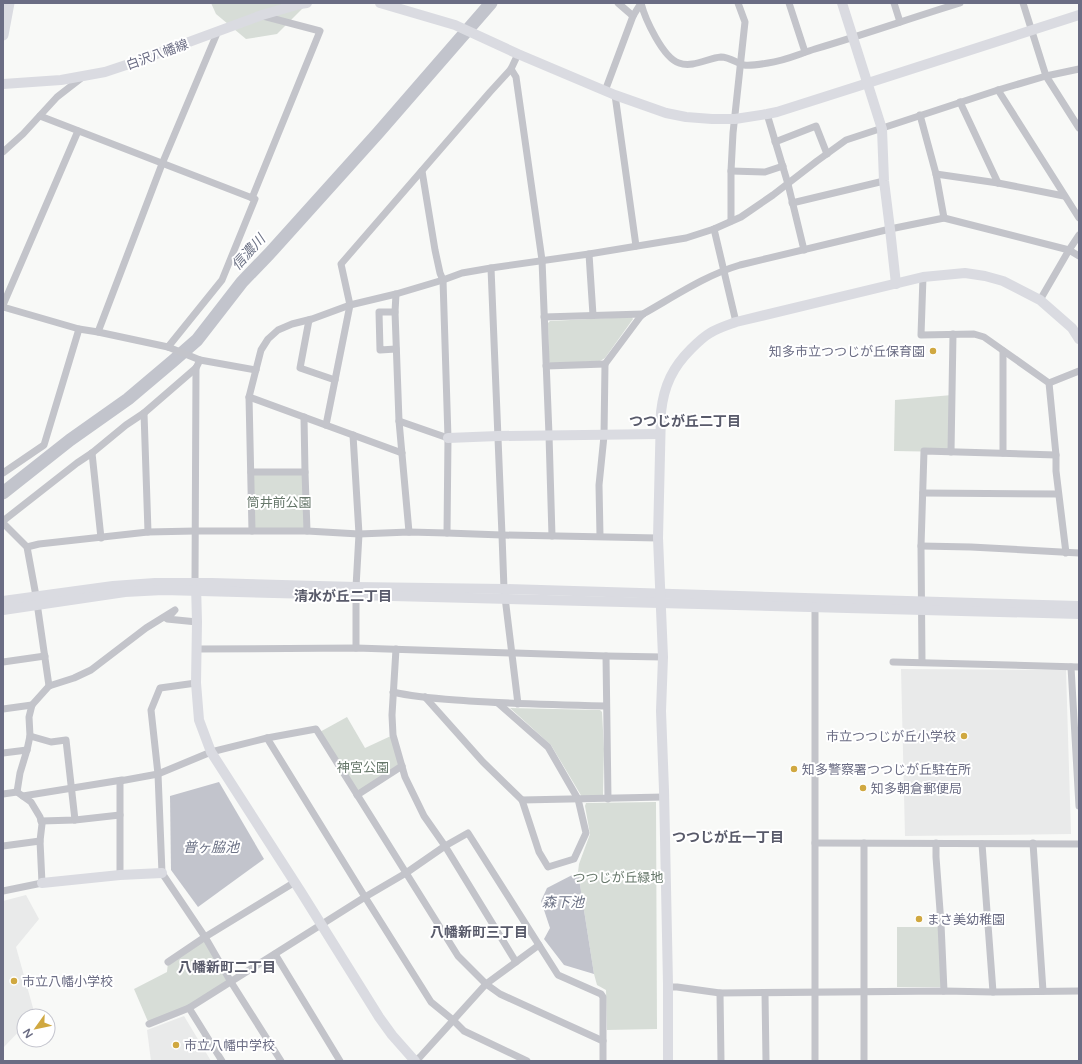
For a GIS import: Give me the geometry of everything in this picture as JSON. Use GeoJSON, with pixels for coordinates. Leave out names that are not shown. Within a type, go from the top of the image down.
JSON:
{"type":"FeatureCollection","features":[{"type":"Feature","properties":{"kind":"main road"},"geometry":{"type":"LineString","coordinates":[[3,35],[9,3]]}},
{"type":"Feature","properties":{"kind":"street","name":"白沢八幡線"},"geometry":{"type":"LineString","coordinates":[[3,84],[61,80],[105,72],[262,15],[307,3]]}},
{"type":"Feature","properties":{"kind":"street"},"geometry":{"type":"LineString","coordinates":[[380,3],[455,25],[605,91],[666,113],[686,117],[712,119],[735,119],[767,114],[1079,15]]}},
{"type":"Feature","properties":{"kind":"street"},"geometry":{"type":"LineString","coordinates":[[618,3],[633,16]]}},
{"type":"Feature","properties":{"kind":"street"},"geometry":{"type":"LineString","coordinates":[[605,91],[633,16],[641,3]]}},
{"type":"Feature","properties":{"kind":"street"},"geometry":{"type":"LineString","coordinates":[[641,3],[644,13],[656,37],[669,56],[679,63],[687,64],[722,57],[746,65],[780,61],[853,38],[946,5],[960,3]]}},
{"type":"Feature","properties":{"kind":"street"},"geometry":{"type":"LineString","coordinates":[[731,221],[731,171],[745,22],[738,3]]}},
{"type":"Feature","properties":{"kind":"street"},"geometry":{"type":"LineString","coordinates":[[789,3],[805,52]]}},
{"type":"Feature","properties":{"kind":"street"},"geometry":{"type":"LineString","coordinates":[[842,3],[882,129],[884,181],[896,284]]}},
{"type":"Feature","properties":{"kind":"street"},"geometry":{"type":"LineString","coordinates":[[894,3],[900,22]]}},
{"type":"Feature","properties":{"kind":"street"},"geometry":{"type":"LineString","coordinates":[[1023,3],[1046,76],[1079,128]]}},
{"type":"Feature","properties":{"kind":"street"},"geometry":{"type":"LineString","coordinates":[[252,198],[320,31],[262,15]]}},
{"type":"Feature","properties":{"kind":"street"},"geometry":{"type":"LineString","coordinates":[[98,332],[162,164],[218,31]]}},
{"type":"Feature","properties":{"kind":"street"},"geometry":{"type":"LineString","coordinates":[[326,425],[350,305],[341,264],[490,92],[512,69],[518,54]]}},
{"type":"Feature","properties":{"kind":"street"},"geometry":{"type":"LineString","coordinates":[[252,531],[249,397],[261,350],[268,339],[278,330],[350,305],[396,294],[443,280],[462,272],[589,254],[686,238],[714,229],[745,214],[788,184],[846,140],[998,90],[1079,68]]}},
{"type":"Feature","properties":{"kind":"street"},"geometry":{"type":"LineString","coordinates":[[512,69],[516,77],[542,260],[552,536]]}},
{"type":"Feature","properties":{"kind":"street"},"geometry":{"type":"LineString","coordinates":[[3,152],[23,134],[57,98],[86,75]]}},
{"type":"Feature","properties":{"kind":"street"},"geometry":{"type":"LineString","coordinates":[[998,90],[1079,218]]}},
{"type":"Feature","properties":{"kind":"street"},"geometry":{"type":"LineString","coordinates":[[616,95],[636,246]]}},
{"type":"Feature","properties":{"kind":"street"},"geometry":{"type":"LineString","coordinates":[[960,102],[998,183]]}},
{"type":"Feature","properties":{"kind":"street"},"geometry":{"type":"LineString","coordinates":[[767,114],[788,184],[804,250]]}},
{"type":"Feature","properties":{"kind":"street"},"geometry":{"type":"LineString","coordinates":[[920,115],[936,174],[944,218]]}},
{"type":"Feature","properties":{"kind":"street"},"geometry":{"type":"LineString","coordinates":[[40,116],[255,200],[222,280],[168,347]]}},
{"type":"Feature","properties":{"kind":"street"},"geometry":{"type":"LineString","coordinates":[[775,142],[816,126],[827,154]]}},
{"type":"Feature","properties":{"kind":"street"},"geometry":{"type":"LineString","coordinates":[[78,131],[3,306],[79,329],[168,347],[197,358],[256,370]]}},
{"type":"Feature","properties":{"kind":"street"},"geometry":{"type":"LineString","coordinates":[[731,171],[765,172],[783,166]]}},
{"type":"Feature","properties":{"kind":"street"},"geometry":{"type":"LineString","coordinates":[[422,171],[434,250],[443,280],[448,438],[447,532]]}},
{"type":"Feature","properties":{"kind":"street"},"geometry":{"type":"LineString","coordinates":[[936,174],[998,183],[1064,196]]}},
{"type":"Feature","properties":{"kind":"street"},"geometry":{"type":"LineString","coordinates":[[792,203],[884,181]]}},
{"type":"Feature","properties":{"kind":"street"},"geometry":{"type":"LineString","coordinates":[[600,536],[599,485],[604,436],[605,364],[643,314],[695,284],[724,270],[890,229],[944,218],[1069,250],[1079,256]]}},
{"type":"Feature","properties":{"kind":"street"},"geometry":{"type":"LineString","coordinates":[[714,229],[736,322]]}},
{"type":"Feature","properties":{"kind":"street"},"geometry":{"type":"LineString","coordinates":[[1040,300],[1079,235]]}},
{"type":"Feature","properties":{"kind":"street"},"geometry":{"type":"LineString","coordinates":[[589,254],[593,315]]}},
{"type":"Feature","properties":{"kind":"street"},"geometry":{"type":"LineString","coordinates":[[491,268],[504,594],[518,704]]}},
{"type":"Feature","properties":{"kind":"street"},"geometry":{"type":"LineString","coordinates":[[668,1061],[668,987],[661,711],[663,657],[658,538],[662,398],[671,374],[681,359],[697,343],[710,333],[736,322],[923,278],[964,273],[985,276],[1003,281],[1040,300],[1072,328],[1079,339]]}},
{"type":"Feature","properties":{"kind":"street"},"geometry":{"type":"LineString","coordinates":[[923,278],[921,335],[974,334],[984,337],[1049,383],[1058,494],[1066,553]]}},
{"type":"Feature","properties":{"kind":"street"},"geometry":{"type":"LineString","coordinates":[[396,294],[395,312],[399,421],[409,532]]}},
{"type":"Feature","properties":{"kind":"street"},"geometry":{"type":"LineString","coordinates":[[395,312],[379,312],[380,350],[396,349]]}},
{"type":"Feature","properties":{"kind":"street"},"geometry":{"type":"LineString","coordinates":[[544,317],[643,314]]}},
{"type":"Feature","properties":{"kind":"street"},"geometry":{"type":"LineString","coordinates":[[309,320],[300,368],[335,380]]}},
{"type":"Feature","properties":{"kind":"street"},"geometry":{"type":"LineString","coordinates":[[3,473],[44,445],[79,329]]}},
{"type":"Feature","properties":{"kind":"street"},"geometry":{"type":"LineString","coordinates":[[951,452],[953,334]]}},
{"type":"Feature","properties":{"kind":"street"},"geometry":{"type":"LineString","coordinates":[[1002,453],[1003,351]]}},
{"type":"Feature","properties":{"kind":"street"},"geometry":{"type":"LineString","coordinates":[[197,358],[195,531],[197,622],[196,683],[199,720],[211,752],[295,882],[379,1017],[392,1035],[415,1061],[486,984],[539,944]]}},
{"type":"Feature","properties":{"kind":"street"},"geometry":{"type":"LineString","coordinates":[[546,366],[605,364]]}},
{"type":"Feature","properties":{"kind":"street"},"geometry":{"type":"LineString","coordinates":[[49,686],[37,601],[27,547],[3,522],[126,425],[144,413],[196,368]]}},
{"type":"Feature","properties":{"kind":"street"},"geometry":{"type":"LineString","coordinates":[[1049,383],[1079,371]]}},
{"type":"Feature","properties":{"kind":"street"},"geometry":{"type":"LineString","coordinates":[[249,397],[402,453]]}},
{"type":"Feature","properties":{"kind":"street"},"geometry":{"type":"LineString","coordinates":[[144,413],[148,532]]}},
{"type":"Feature","properties":{"kind":"street"},"geometry":{"type":"LineString","coordinates":[[304,417],[307,532]]}},
{"type":"Feature","properties":{"kind":"street"},"geometry":{"type":"LineString","coordinates":[[399,421],[448,438],[660,434]]}},
{"type":"Feature","properties":{"kind":"street"},"geometry":{"type":"LineString","coordinates":[[353,435],[359,534],[356,591],[356,648]]}},
{"type":"Feature","properties":{"kind":"street"},"geometry":{"type":"LineString","coordinates":[[922,662],[921,546],[924,451],[1056,455]]}},
{"type":"Feature","properties":{"kind":"street"},"geometry":{"type":"LineString","coordinates":[[92,453],[101,538]]}},
{"type":"Feature","properties":{"kind":"street"},"geometry":{"type":"LineString","coordinates":[[251,472],[305,472]]}},
{"type":"Feature","properties":{"kind":"street"},"geometry":{"type":"LineString","coordinates":[[923,493],[1058,494]]}},
{"type":"Feature","properties":{"kind":"street"},"geometry":{"type":"LineString","coordinates":[[27,547],[39,544],[148,532],[195,531],[359,534],[447,532],[502,535],[658,538]]}},
{"type":"Feature","properties":{"kind":"street"},"geometry":{"type":"LineString","coordinates":[[921,546],[971,547],[1079,553]]}},
{"type":"Feature","properties":{"kind":"street"},"geometry":{"type":"LineString","coordinates":[[3,610],[37,601],[113,586],[155,583],[196,587],[272,584],[356,591],[921,606],[1079,614]]}},
{"type":"Feature","properties":{"kind":"street"},"geometry":{"type":"LineString","coordinates":[[3,601],[37,601]]}},
{"type":"Feature","properties":{"kind":"street"},"geometry":{"type":"LineString","coordinates":[[814,1061],[815,603]]}},
{"type":"Feature","properties":{"kind":"street"},"geometry":{"type":"LineString","coordinates":[[921,606],[1079,606]]}},
{"type":"Feature","properties":{"kind":"street"},"geometry":{"type":"LineString","coordinates":[[20,794],[20,773],[30,736],[29,717],[32,705],[49,686],[74,678],[90,670],[146,628],[175,610],[167,619],[197,622]]}},
{"type":"Feature","properties":{"kind":"street"},"geometry":{"type":"LineString","coordinates":[[197,649],[356,648],[512,654],[663,657]]}},
{"type":"Feature","properties":{"kind":"street"},"geometry":{"type":"LineString","coordinates":[[396,649],[392,715],[393,735],[405,778],[424,816],[445,846],[516,962]]}},
{"type":"Feature","properties":{"kind":"street"},"geometry":{"type":"LineString","coordinates":[[3,662],[45,656]]}},
{"type":"Feature","properties":{"kind":"street"},"geometry":{"type":"LineString","coordinates":[[606,656],[608,799]]}},
{"type":"Feature","properties":{"kind":"street"},"geometry":{"type":"LineString","coordinates":[[893,662],[1079,667]]}},
{"type":"Feature","properties":{"kind":"street"},"geometry":{"type":"LineString","coordinates":[[1071,667],[1079,806]]}},
{"type":"Feature","properties":{"kind":"street"},"geometry":{"type":"LineString","coordinates":[[196,683],[160,688],[150,710],[158,774],[162,873],[206,937],[231,982],[281,1061]]}},
{"type":"Feature","properties":{"kind":"street"},"geometry":{"type":"LineString","coordinates":[[393,692],[410,696],[498,703],[606,706]]}},
{"type":"Feature","properties":{"kind":"street"},"geometry":{"type":"LineString","coordinates":[[425,697],[483,762],[522,800],[539,852],[548,867],[574,859],[586,832],[578,799],[548,748],[498,703]]}},
{"type":"Feature","properties":{"kind":"street"},"geometry":{"type":"LineString","coordinates":[[3,709],[32,705]]}},
{"type":"Feature","properties":{"kind":"street"},"geometry":{"type":"LineString","coordinates":[[3,794],[20,794],[72,788],[158,774],[211,752],[267,738],[316,729],[458,956],[486,984],[500,994],[603,1041]]}},
{"type":"Feature","properties":{"kind":"street"},"geometry":{"type":"LineString","coordinates":[[30,736],[50,742],[66,740],[75,820]]}},
{"type":"Feature","properties":{"kind":"street"},"geometry":{"type":"LineString","coordinates":[[267,738],[431,1002],[464,1031],[527,1061]]}},
{"type":"Feature","properties":{"kind":"street"},"geometry":{"type":"LineString","coordinates":[[3,754],[27,750]]}},
{"type":"Feature","properties":{"kind":"street"},"geometry":{"type":"LineString","coordinates":[[357,795],[402,766]]}},
{"type":"Feature","properties":{"kind":"street"},"geometry":{"type":"LineString","coordinates":[[120,875],[120,781],[122,780]]}},
{"type":"Feature","properties":{"kind":"street"},"geometry":{"type":"LineString","coordinates":[[20,794],[31,802],[40,816],[42,824],[40,841],[42,882]]}},
{"type":"Feature","properties":{"kind":"street"},"geometry":{"type":"LineString","coordinates":[[522,800],[664,798]]}},
{"type":"Feature","properties":{"kind":"street"},"geometry":{"type":"LineString","coordinates":[[41,821],[75,820],[120,815]]}},
{"type":"Feature","properties":{"kind":"street"},"geometry":{"type":"LineString","coordinates":[[149,1024],[189,1008],[406,873],[445,846],[468,833],[558,975],[601,994],[603,997],[603,1061]]}},
{"type":"Feature","properties":{"kind":"street"},"geometry":{"type":"LineString","coordinates":[[3,846],[40,841]]}},
{"type":"Feature","properties":{"kind":"street"},"geometry":{"type":"LineString","coordinates":[[815,843],[1079,844]]}},
{"type":"Feature","properties":{"kind":"street"},"geometry":{"type":"LineString","coordinates":[[864,843],[864,1061]]}},
{"type":"Feature","properties":{"kind":"street"},"geometry":{"type":"LineString","coordinates":[[936,843],[944,991]]}},
{"type":"Feature","properties":{"kind":"street"},"geometry":{"type":"LineString","coordinates":[[1033,843],[1042,991]]}},
{"type":"Feature","properties":{"kind":"street"},"geometry":{"type":"LineString","coordinates":[[982,844],[993,992]]}},
{"type":"Feature","properties":{"kind":"street"},"geometry":{"type":"LineString","coordinates":[[3,891],[42,882],[162,873]]}},
{"type":"Feature","properties":{"kind":"street"},"geometry":{"type":"LineString","coordinates":[[168,962],[295,882]]}},
{"type":"Feature","properties":{"kind":"street"},"geometry":{"type":"LineString","coordinates":[[275,954],[340,1061]]}},
{"type":"Feature","properties":{"kind":"street"},"geometry":{"type":"LineString","coordinates":[[668,987],[720,993],[1079,991]]}},
{"type":"Feature","properties":{"kind":"street"},"geometry":{"type":"LineString","coordinates":[[720,993],[721,1061]]}},
{"type":"Feature","properties":{"kind":"street"},"geometry":{"type":"LineString","coordinates":[[765,993],[766,1061]]}},
{"type":"Feature","properties":{"kind":"street"},"geometry":{"type":"LineString","coordinates":[[189,1008],[222,1061]]}},
{"type":"Feature","properties":{"kind":"shaded area"},"geometry":{"type":"Polygon","coordinates":[[[901,669],[1066,670],[1071,834],[905,836],[901,669]]]}},
{"type":"Feature","properties":{"kind":"shaded area","name":"市立八幡小学校"},"geometry":{"type":"Polygon","coordinates":[[[26,895],[39,919],[16,947],[33,1008],[16,1008],[16,1034],[3,1048],[3,901],[26,895]]]}},
{"type":"Feature","properties":{"kind":"shaded area","name":"市立八幡中学校"},"geometry":{"type":"Polygon","coordinates":[[[184,1016],[211,1061],[151,1061],[147,1030],[184,1016]]]}},
{"type":"Feature","properties":{"kind":"green space"},"geometry":{"type":"Polygon","coordinates":[[[211,3],[308,3],[277,34],[246,39],[216,14],[211,3]]]}},
{"type":"Feature","properties":{"kind":"green space"},"geometry":{"type":"Polygon","coordinates":[[[632,317],[633,319],[605,358],[600,361],[552,364],[549,362],[548,323],[550,321],[632,317]]]}},
{"type":"Feature","properties":{"kind":"green space"},"geometry":{"type":"Polygon","coordinates":[[[952,395],[951,452],[894,451],[895,400],[952,395]]]}},
{"type":"Feature","properties":{"kind":"green space","name":"筒井前公園"},"geometry":{"type":"Polygon","coordinates":[[[251,472],[305,472],[307,531],[252,531],[251,472]]]}},
{"type":"Feature","properties":{"kind":"green space"},"geometry":{"type":"Polygon","coordinates":[[[510,708],[600,710],[602,712],[604,749],[603,795],[582,797],[551,745],[510,708]]]}},
{"type":"Feature","properties":{"kind":"green space","name":"神宮公園"},"geometry":{"type":"Polygon","coordinates":[[[347,717],[365,748],[393,735],[402,766],[357,795],[318,733],[347,717]]]}},
{"type":"Feature","properties":{"kind":"green space","name":"つつじが丘緑地"},"geometry":{"type":"Polygon","coordinates":[[[656,802],[657,1029],[607,1030],[606,990],[597,985],[594,974],[578,872],[579,864],[590,834],[585,806],[586,803],[656,802]]]}},
{"type":"Feature","properties":{"kind":"green space"},"geometry":{"type":"Polygon","coordinates":[[[897,927],[940,927],[941,987],[897,987],[897,927]]]}},
{"type":"Feature","properties":{"kind":"green space"},"geometry":{"type":"Polygon","coordinates":[[[205,937],[231,982],[189,1008],[149,1024],[134,989],[167,972],[168,962],[205,937]]]}},
{"type":"Feature","properties":{"kind":"water","name":"普ヶ脇池"},"geometry":{"type":"Polygon","coordinates":[[[219,782],[264,859],[198,907],[171,870],[170,796],[219,782]]]}},
{"type":"Feature","properties":{"kind":"water","name":"森下池"},"geometry":{"type":"Polygon","coordinates":[[[578,872],[594,974],[564,965],[544,939],[550,928],[541,901],[547,888],[578,872]]]}},
{"type":"Feature","properties":{"kind":"waterway","name":"信濃川"},"geometry":{"type":"LineString","coordinates":[[3,493],[70,440],[128,399],[197,340],[242,282],[378,133],[491,3]]}},
{"type":"Feature","properties":{"kind":"place","name":"知多市立つつじが丘保育園"},"geometry":{"type":"Point","coordinates":[933,351]}},
{"type":"Feature","properties":{"kind":"place","name":"市立つつじが丘小学校"},"geometry":{"type":"Point","coordinates":[964,736]}},
{"type":"Feature","properties":{"kind":"place","name":"知多警察署つつじが丘駐在所"},"geometry":{"type":"Point","coordinates":[794,769]}},
{"type":"Feature","properties":{"kind":"place","name":"知多朝倉郵便局"},"geometry":{"type":"Point","coordinates":[863,788]}},
{"type":"Feature","properties":{"kind":"place","name":"まさ美幼稚園"},"geometry":{"type":"Point","coordinates":[919,919]}},
{"type":"Feature","properties":{"kind":"place","name":"市立八幡小学校"},"geometry":{"type":"Point","coordinates":[14,981]}},
{"type":"Feature","properties":{"kind":"place","name":"市立八幡中学校"},"geometry":{"type":"Point","coordinates":[176,1045]}},
{"type":"Feature","properties":{"kind":"district","name":"つつじが丘二丁目"},"geometry":{"type":"Point","coordinates":[685,421]}},
{"type":"Feature","properties":{"kind":"district","name":"清水が丘二丁目"},"geometry":{"type":"Point","coordinates":[343,596]}},
{"type":"Feature","properties":{"kind":"district","name":"つつじが丘一丁目"},"geometry":{"type":"Point","coordinates":[728,837]}},
{"type":"Feature","properties":{"kind":"district","name":"八幡新町三丁目"},"geometry":{"type":"Point","coordinates":[479,932]}},
{"type":"Feature","properties":{"kind":"district","name":"八幡新町二丁目"},"geometry":{"type":"Point","coordinates":[227,967]}}]}
